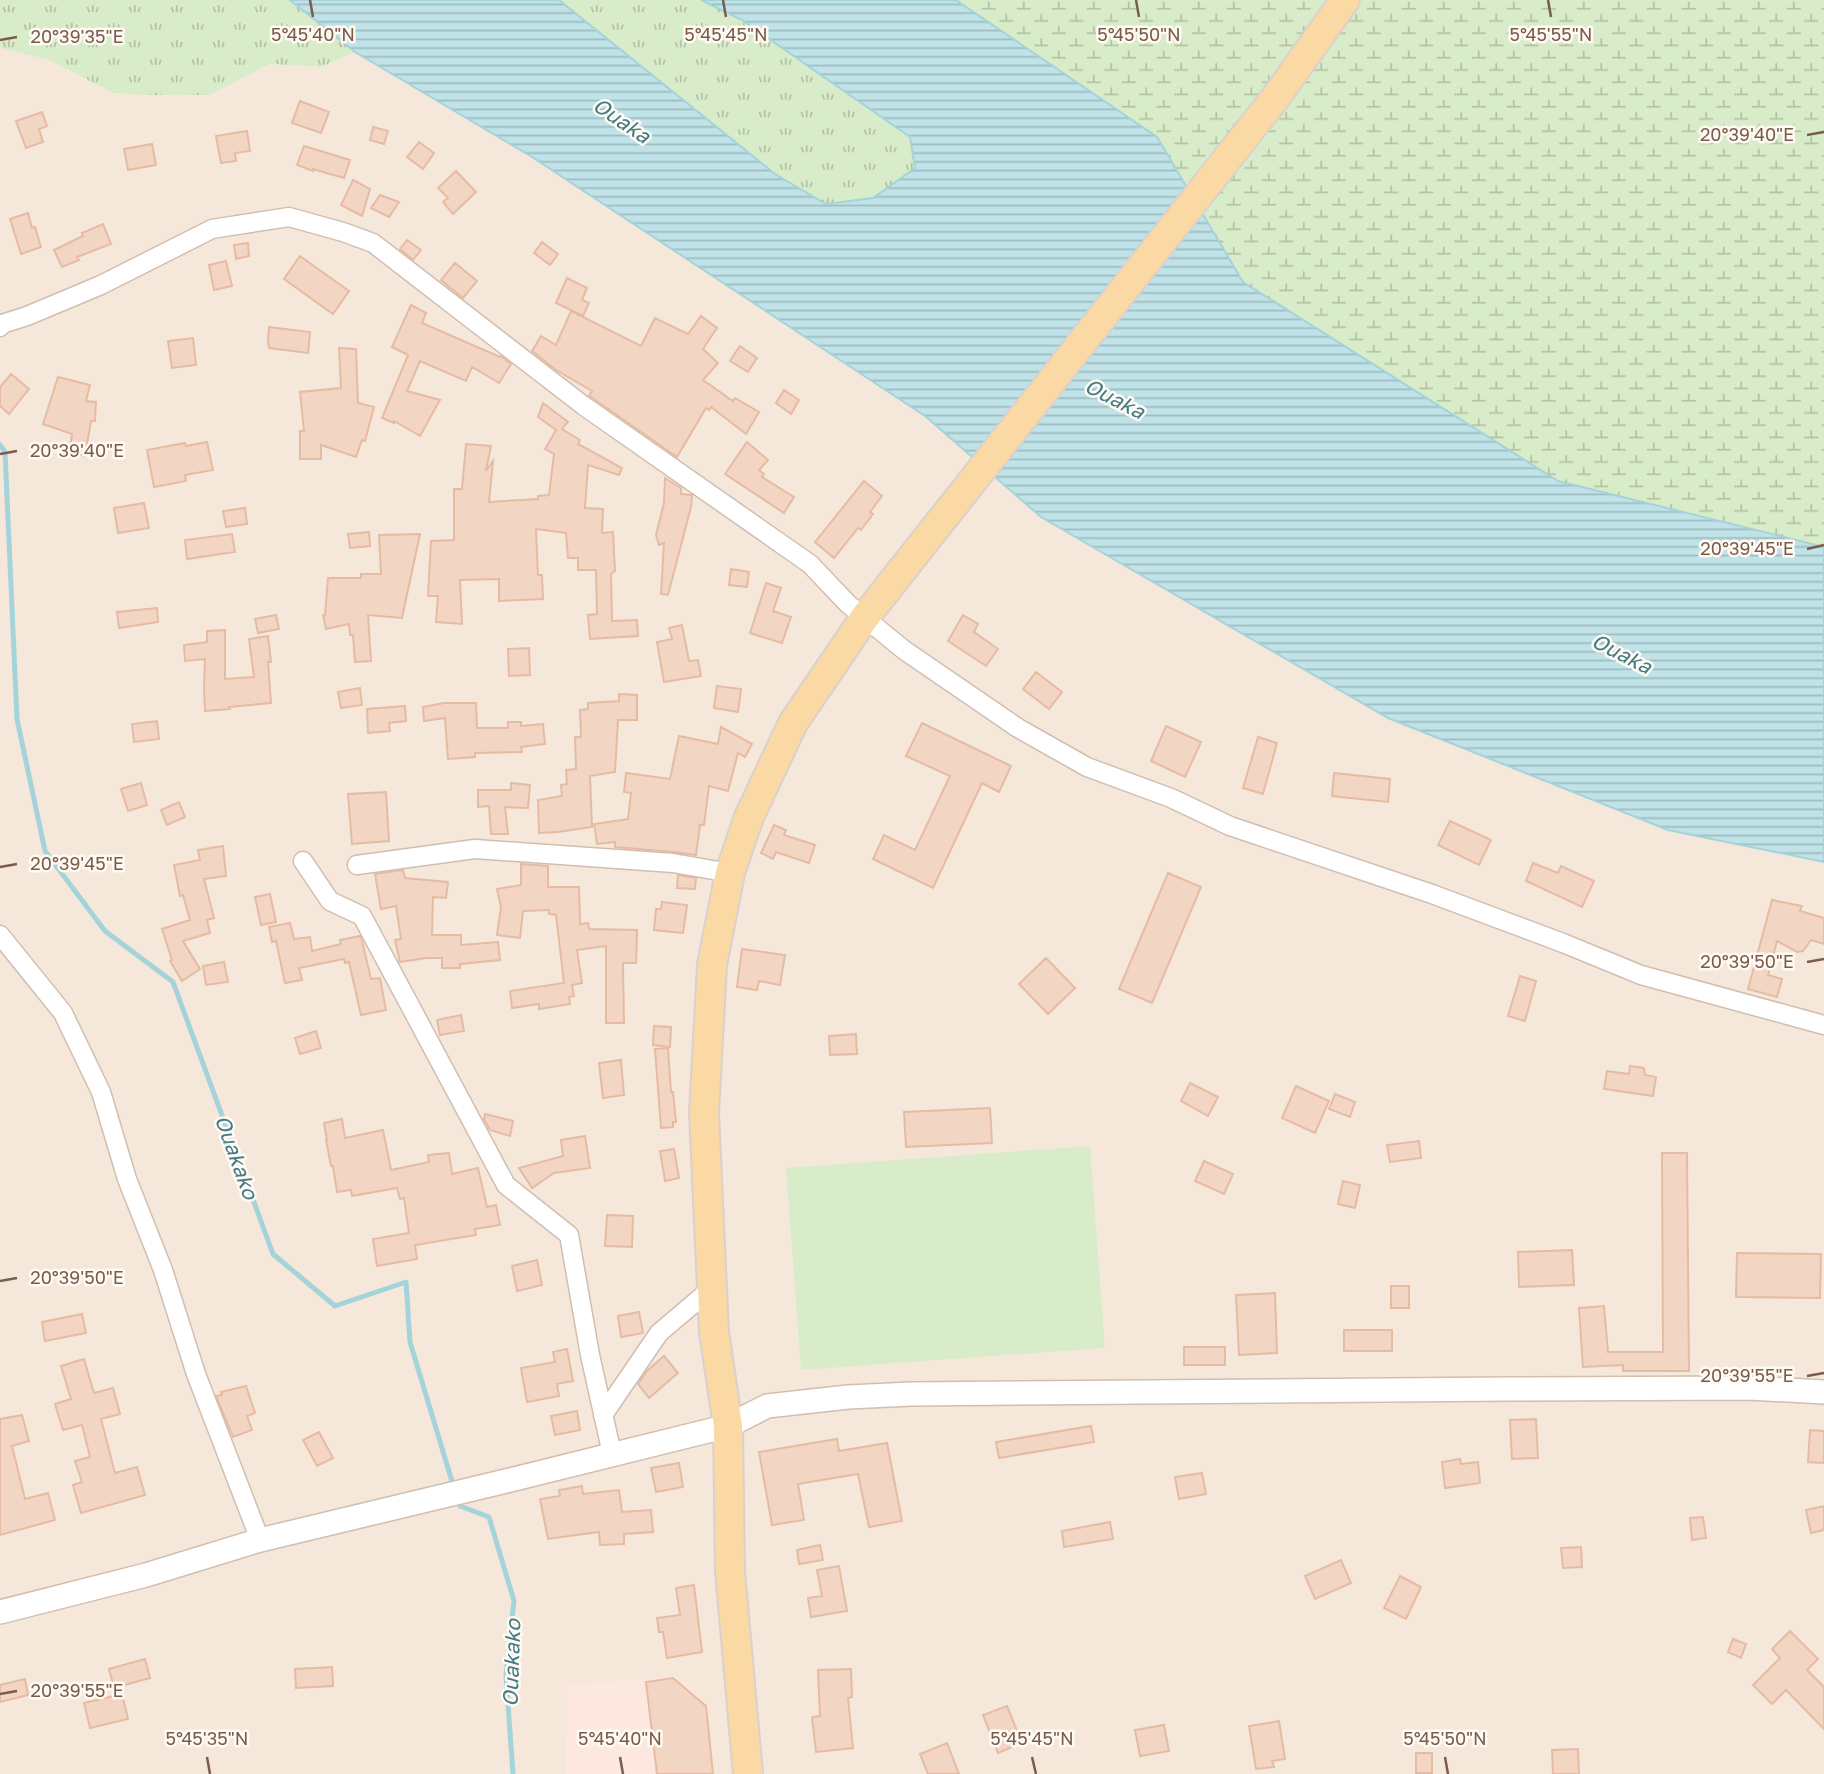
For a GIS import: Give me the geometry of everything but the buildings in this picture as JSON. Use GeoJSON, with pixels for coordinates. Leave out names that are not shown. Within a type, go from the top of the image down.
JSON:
{"type":"FeatureCollection","features":[{"type":"Feature","properties":{"kind":"main road"},"geometry":{"type":"LineString","coordinates":[[748,1774],[730,1571],[728,1426],[714,1332],[704,1113],[712,965],[730,873],[749,817],[793,723],[865,617],[1276,97],[1345,0]]}},
{"type":"Feature","properties":{"kind":"street"},"geometry":{"type":"LineString","coordinates":[[0,327],[101,285],[212,229],[289,217],[373,243],[595,414],[810,564],[848,604],[904,650],[1018,728],[1087,766],[1171,798],[1230,826],[1432,894],[1641,975],[1824,1025]]}},
{"type":"Feature","properties":{"kind":"street"},"geometry":{"type":"LineString","coordinates":[[357,865],[475,849],[673,863],[730,873]]}},
{"type":"Feature","properties":{"kind":"street"},"geometry":{"type":"LineString","coordinates":[[303,861],[330,901],[362,916],[506,1185],[569,1235],[590,1355],[612,1454]]}},
{"type":"Feature","properties":{"kind":"street"},"geometry":{"type":"LineString","coordinates":[[0,935],[63,1013],[101,1092],[127,1179],[163,1270],[196,1374],[260,1540]]}},
{"type":"Feature","properties":{"kind":"street"},"geometry":{"type":"LineString","coordinates":[[603,1415],[659,1333],[712,1288]]}},
{"type":"Feature","properties":{"kind":"street"},"geometry":{"type":"LineString","coordinates":[[0,1612],[146,1575],[260,1540],[728,1426],[767,1406],[848,1397],[911,1394],[1749,1388],[1824,1392]]}},
{"type":"Feature","properties":{"kind":"shaded area"},"geometry":{"type":"Polygon","coordinates":[[[0,48],[49,60],[113,93],[210,95],[270,64],[321,67],[355,52],[532,157],[925,416],[1041,517],[1388,718],[1668,830],[1824,862],[1824,1774],[0,1774],[0,48]]]}},
{"type":"Feature","properties":{"kind":"shaded area"},"geometry":{"type":"Polygon","coordinates":[[[676,1676],[707,1706],[714,1774],[566,1774],[568,1685],[676,1676]]]}},
{"type":"Feature","properties":{"kind":"green space"},"geometry":{"type":"Polygon","coordinates":[[[0,0],[290,0],[355,52],[321,67],[270,64],[210,95],[113,93],[49,60],[0,48],[0,0]]]}},
{"type":"Feature","properties":{"kind":"green space"},"geometry":{"type":"Polygon","coordinates":[[[559,0],[701,0],[742,20],[910,137],[916,168],[873,198],[826,204],[775,174],[559,0]]]}},
{"type":"Feature","properties":{"kind":"green space"},"geometry":{"type":"Polygon","coordinates":[[[957,0],[1824,0],[1824,547],[1558,481],[1243,282],[1157,137],[957,0]]]}},
{"type":"Feature","properties":{"kind":"green space"},"geometry":{"type":"Polygon","coordinates":[[[1090,1146],[1105,1348],[801,1370],[786,1168],[1090,1146]]]}},
{"type":"Feature","properties":{"kind":"water","name":"Ouaka"},"geometry":{"type":"Polygon","coordinates":[[[290,0],[559,0],[775,174],[826,204],[873,198],[915,168],[910,137],[742,20],[701,0],[956,0],[1157,137],[1243,282],[1558,481],[1824,547],[1824,862],[1668,830],[1388,718],[1041,517],[925,416],[532,157],[355,52],[290,0]]]}},
{"type":"Feature","properties":{"kind":"waterway","name":"Ouakako"},"geometry":{"type":"LineString","coordinates":[[0,445],[5,452],[17,719],[45,851],[105,931],[173,982],[273,1254],[335,1306],[406,1282],[410,1342],[454,1488]]}},
{"type":"Feature","properties":{"kind":"waterway","name":"Ouakako"},"geometry":{"type":"LineString","coordinates":[[457,1498],[460,1506],[489,1517],[514,1601],[506,1675],[513,1774]]}}]}
